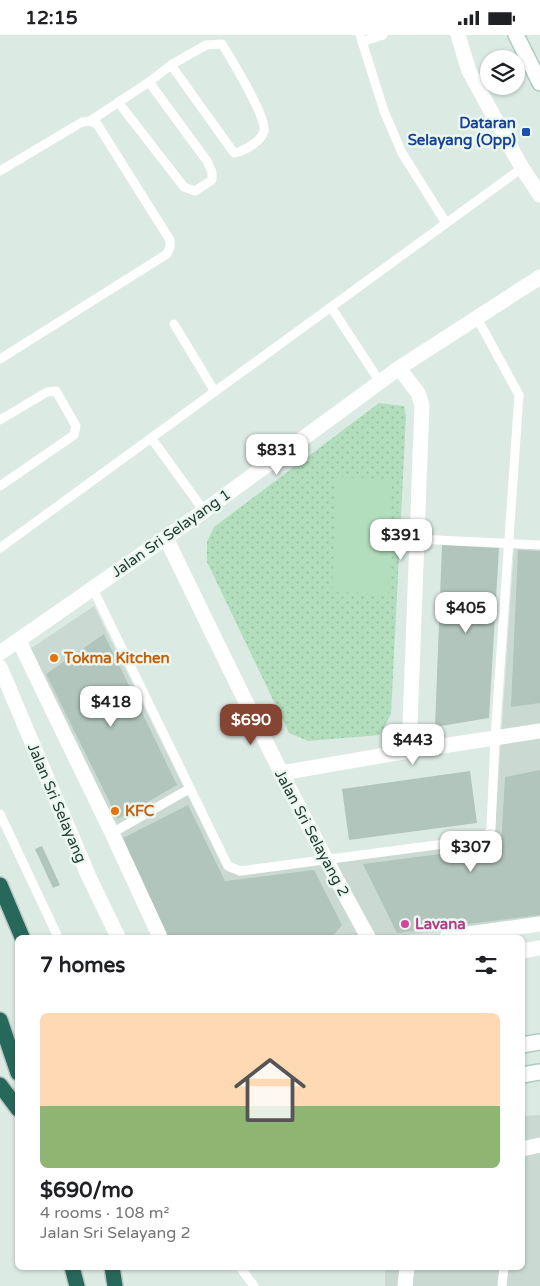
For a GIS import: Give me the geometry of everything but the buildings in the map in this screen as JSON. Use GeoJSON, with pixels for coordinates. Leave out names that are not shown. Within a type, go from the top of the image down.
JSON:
{"type":"FeatureCollection","features":[{"type":"Feature","properties":{"kind":"highway"},"geometry":{"type":"LineString","coordinates":[[0,885],[21,935]]}},
{"type":"Feature","properties":{"kind":"highway"},"geometry":{"type":"LineString","coordinates":[[0,1020],[15,1064]]}},
{"type":"Feature","properties":{"kind":"highway"},"geometry":{"type":"LineString","coordinates":[[0,1085],[15,1105]]}},
{"type":"Feature","properties":{"kind":"highway"},"geometry":{"type":"LineString","coordinates":[[73,1270],[77,1286]]}},
{"type":"Feature","properties":{"kind":"highway"},"geometry":{"type":"LineString","coordinates":[[113,1270],[116,1286]]}},
{"type":"Feature","properties":{"kind":"street"},"geometry":{"type":"LineString","coordinates":[[458,35],[469,71],[522,168],[540,195]]}},
{"type":"Feature","properties":{"kind":"street"},"geometry":{"type":"LineString","coordinates":[[516,35],[540,83]]}},
{"type":"Feature","properties":{"kind":"street","name":"Jalan Sri Selayang 1"},"geometry":{"type":"LineString","coordinates":[[0,653],[204,511],[399,368],[540,277]]}},
{"type":"Feature","properties":{"kind":"street"},"geometry":{"type":"LineString","coordinates":[[399,368],[418,393],[422,405],[409,751]]}},
{"type":"Feature","properties":{"kind":"street","name":"Jalan Sri Selayang 2"},"geometry":{"type":"LineString","coordinates":[[166,538],[325,861],[367,935]]}},
{"type":"Feature","properties":{"kind":"street"},"geometry":{"type":"LineString","coordinates":[[18,641],[112,833],[159,935]]}},
{"type":"Feature","properties":{"kind":"street","name":"Jalan Sri Selayang"},"geometry":{"type":"LineString","coordinates":[[0,667],[89,877],[117,935]]}},
{"type":"Feature","properties":{"kind":"street"},"geometry":{"type":"LineString","coordinates":[[281,773],[540,731]]}},
{"type":"Feature","properties":{"kind":"street"},"geometry":{"type":"LineString","coordinates":[[461,935],[540,924]]}},
{"type":"Feature","properties":{"kind":"street"},"geometry":{"type":"LineString","coordinates":[[525,950],[540,948]]}},
{"type":"Feature","properties":{"kind":"street"},"geometry":{"type":"LineString","coordinates":[[525,1044],[540,1042]]}},
{"type":"Feature","properties":{"kind":"street"},"geometry":{"type":"LineString","coordinates":[[525,1075],[540,1073]]}},
{"type":"Feature","properties":{"kind":"street"},"geometry":{"type":"LineString","coordinates":[[525,1148],[540,1145]]}},
{"type":"Feature","properties":{"kind":"street"},"geometry":{"type":"LineString","coordinates":[[116,1286],[118,1270]]}},
{"type":"Feature","properties":{"kind":"street"},"geometry":{"type":"LineString","coordinates":[[405,1286],[407,1270]]}},
{"type":"Feature","properties":{"kind":"lane"},"geometry":{"type":"LineString","coordinates":[[383,35],[361,39],[384,111],[402,153],[446,223]]}},
{"type":"Feature","properties":{"kind":"lane"},"geometry":{"type":"LineString","coordinates":[[0,171],[82,122],[90,121],[171,65],[206,45],[222,44],[233,62],[262,119],[264,131],[259,138],[244,151],[234,153],[171,65]]}},
{"type":"Feature","properties":{"kind":"lane"},"geometry":{"type":"LineString","coordinates":[[118,102],[184,187],[195,191],[212,180],[212,172],[207,161],[149,82]]}},
{"type":"Feature","properties":{"kind":"lane"},"geometry":{"type":"LineString","coordinates":[[0,359],[167,254],[170,247],[170,240],[111,145],[97,124],[90,121]]}},
{"type":"Feature","properties":{"kind":"lane"},"geometry":{"type":"LineString","coordinates":[[0,548],[522,168]]}},
{"type":"Feature","properties":{"kind":"lane"},"geometry":{"type":"LineString","coordinates":[[331,307],[380,382]]}},
{"type":"Feature","properties":{"kind":"lane"},"geometry":{"type":"LineString","coordinates":[[93,589],[228,866],[240,871],[482,839],[491,829],[495,738],[519,395],[477,318]]}},
{"type":"Feature","properties":{"kind":"lane"},"geometry":{"type":"LineString","coordinates":[[174,324],[215,393]]}},
{"type":"Feature","properties":{"kind":"lane"},"geometry":{"type":"LineString","coordinates":[[0,420],[47,393],[56,391],[76,426],[74,435],[0,486]]}},
{"type":"Feature","properties":{"kind":"lane"},"geometry":{"type":"LineString","coordinates":[[152,439],[204,511]]}},
{"type":"Feature","properties":{"kind":"lane"},"geometry":{"type":"LineString","coordinates":[[417,539],[540,545]]}},
{"type":"Feature","properties":{"kind":"lane"},"geometry":{"type":"LineString","coordinates":[[112,833],[190,789]]}},
{"type":"Feature","properties":{"kind":"lane"},"geometry":{"type":"LineString","coordinates":[[0,814],[57,935]]}},
{"type":"Feature","properties":{"kind":"lane"},"geometry":{"type":"LineString","coordinates":[[242,1270],[254,1286]]}},
{"type":"Feature","properties":{"kind":"lane"},"geometry":{"type":"LineString","coordinates":[[502,1286],[504,1270]]}},
{"type":"Feature","properties":{"kind":"shaded area"},"geometry":{"type":"Polygon","coordinates":[[[514,548],[540,549],[540,918],[407,935],[165,935],[30,649],[94,606],[224,869],[240,876],[494,841],[514,548]]]}},
{"type":"Feature","properties":{"kind":"shaded area"},"geometry":{"type":"Polygon","coordinates":[[[540,1115],[540,1286],[385,1286],[385,1270],[525,1270],[525,1116],[540,1115]]]}},
{"type":"Feature","properties":{"kind":"green space"},"geometry":{"type":"Polygon","coordinates":[[[379,403],[404,406],[406,416],[391,714],[380,735],[308,741],[289,733],[207,562],[207,542],[214,527],[379,403]]]}},
{"type":"Feature","properties":{"kind":"green space"},"geometry":{"type":"Polygon","coordinates":[[[336,477],[392,479],[388,594],[332,592],[336,477]]]}},
{"type":"Feature","properties":{"kind":"place","name":"Dataran Selayang (Opp)"},"geometry":{"type":"Point","coordinates":[526,132]}},
{"type":"Feature","properties":{"kind":"place","name":"Tokma Kitchen"},"geometry":{"type":"Point","coordinates":[54,658]}},
{"type":"Feature","properties":{"kind":"place","name":"KFC"},"geometry":{"type":"Point","coordinates":[115,811]}},
{"type":"Feature","properties":{"kind":"place","name":"Lavana"},"geometry":{"type":"Point","coordinates":[405,924]}}]}
